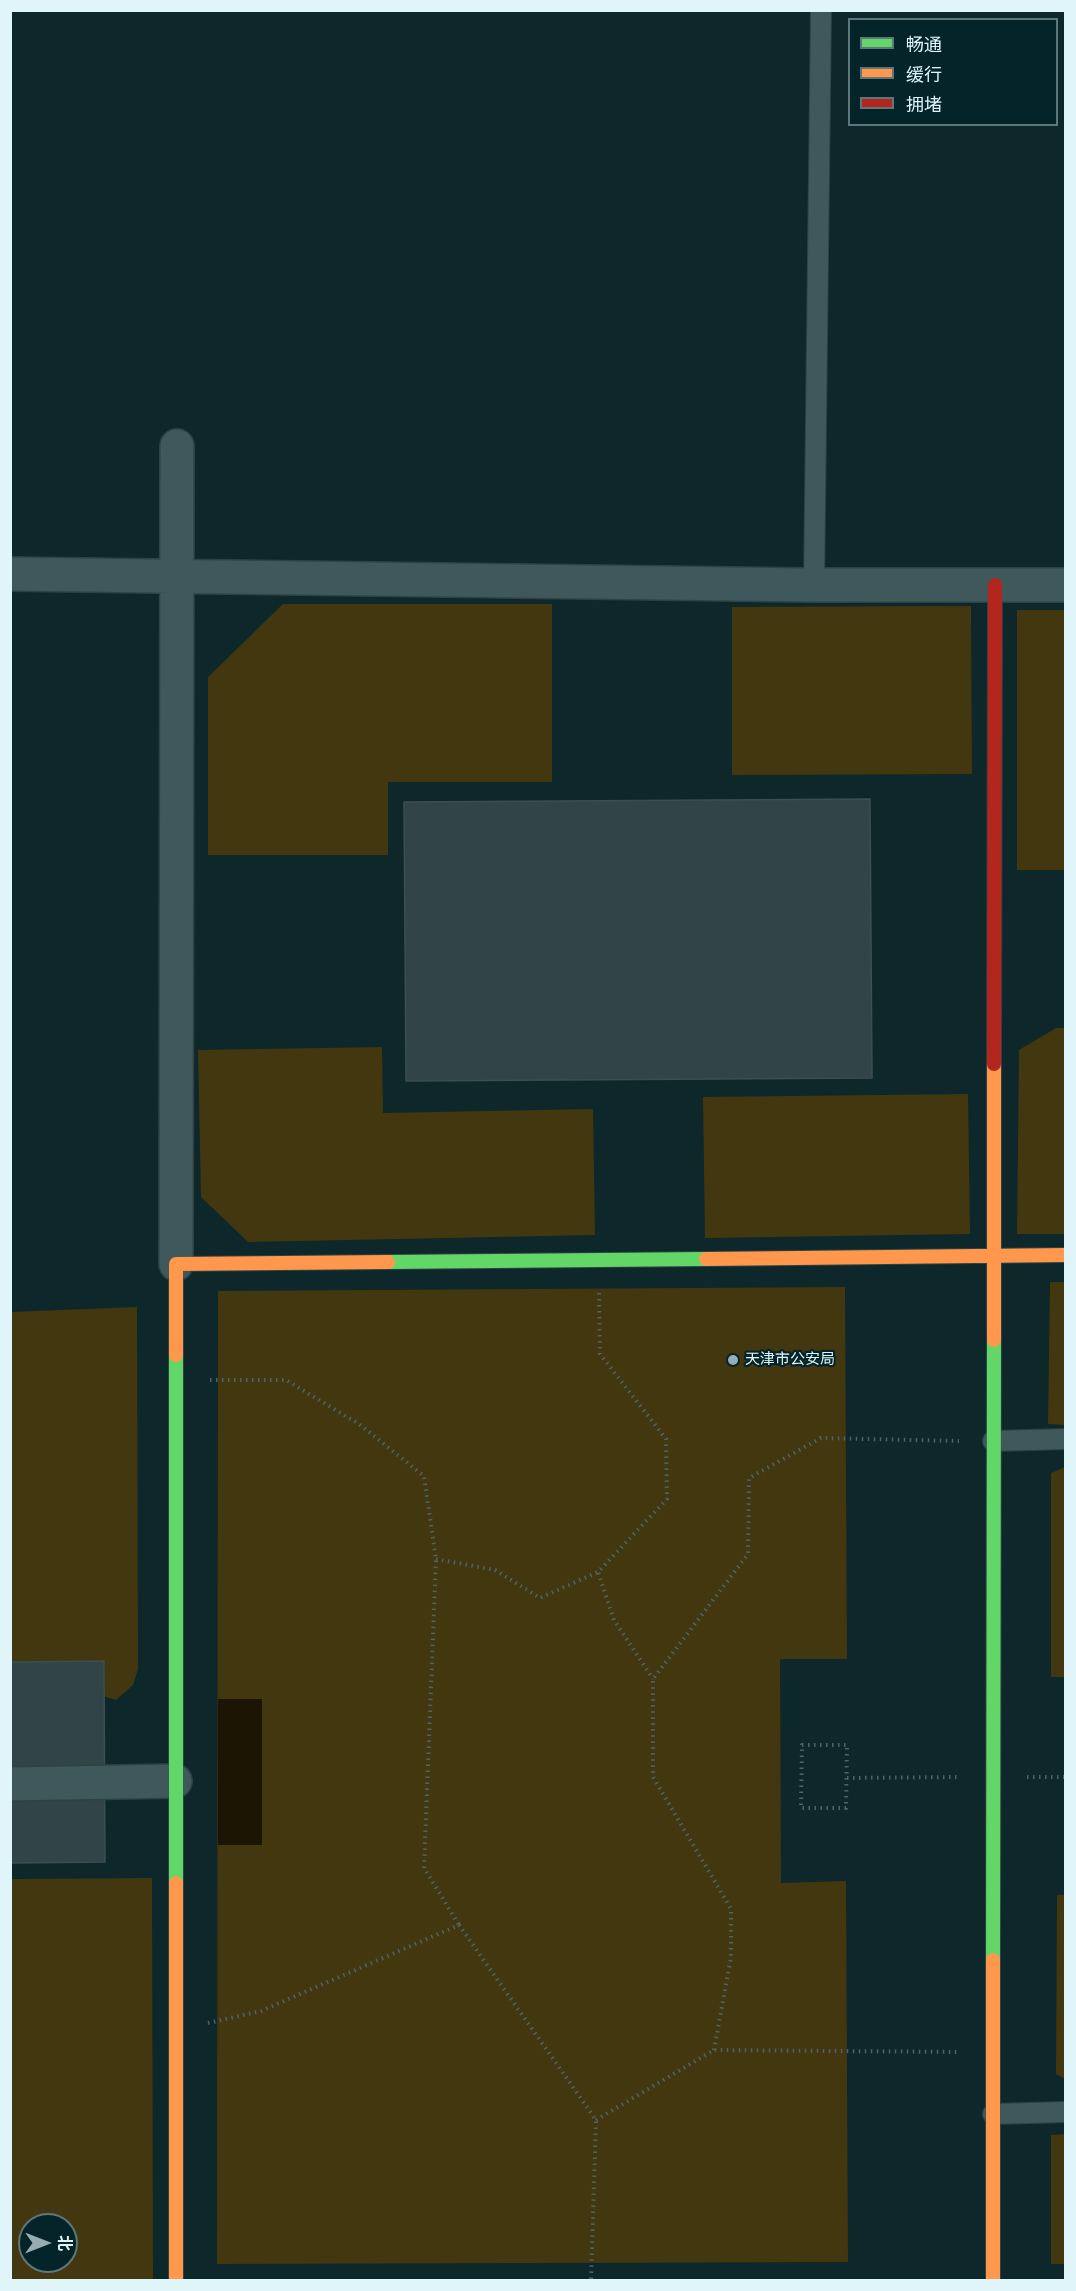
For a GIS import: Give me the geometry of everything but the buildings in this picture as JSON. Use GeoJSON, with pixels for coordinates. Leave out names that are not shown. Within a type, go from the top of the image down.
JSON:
{"type":"FeatureCollection","features":[{"type":"Feature","properties":{"kind":"street"},"geometry":{"type":"LineString","coordinates":[[176,2280],[177,446]]}},
{"type":"Feature","properties":{"kind":"street"},"geometry":{"type":"LineString","coordinates":[[10,574],[814,585],[1065,585]]}},
{"type":"Feature","properties":{"kind":"street"},"geometry":{"type":"LineString","coordinates":[[993,2280],[995,585]]}},
{"type":"Feature","properties":{"kind":"street"},"geometry":{"type":"LineString","coordinates":[[176,1264],[1065,1255]]}},
{"type":"Feature","properties":{"kind":"street"},"geometry":{"type":"LineString","coordinates":[[10,1784],[176,1781]]}},
{"type":"Feature","properties":{"kind":"lane"},"geometry":{"type":"LineString","coordinates":[[814,585],[821,10]]}},
{"type":"Feature","properties":{"kind":"lane"},"geometry":{"type":"LineString","coordinates":[[993,1441],[1065,1438]]}},
{"type":"Feature","properties":{"kind":"lane"},"geometry":{"type":"LineString","coordinates":[[993,2114],[1065,2112]]}},
{"type":"Feature","properties":{"kind":"path"},"geometry":{"type":"LineString","coordinates":[[436,1559],[495,1570],[540,1598],[597,1572],[667,1499],[666,1439],[600,1354],[599,1260]]}},
{"type":"Feature","properties":{"kind":"path"},"geometry":{"type":"LineString","coordinates":[[176,1380],[286,1380],[359,1424],[424,1476],[436,1559],[424,1869],[459,1925],[596,2121],[591,2280]]}},
{"type":"Feature","properties":{"kind":"path"},"geometry":{"type":"LineString","coordinates":[[653,1679],[748,1554],[750,1478],[821,1438],[993,1441]]}},
{"type":"Feature","properties":{"kind":"path"},"geometry":{"type":"LineString","coordinates":[[597,1572],[614,1620],[653,1679],[653,1777],[730,1909],[730,1957],[714,2050]]}},
{"type":"Feature","properties":{"kind":"path"},"geometry":{"type":"LineString","coordinates":[[802,1745],[847,1745],[847,1778],[846,1808],[801,1808],[802,1745]]}},
{"type":"Feature","properties":{"kind":"path"},"geometry":{"type":"LineString","coordinates":[[847,1778],[1065,1777]]}},
{"type":"Feature","properties":{"kind":"path"},"geometry":{"type":"LineString","coordinates":[[176,2030],[261,2012],[459,1925]]}},
{"type":"Feature","properties":{"kind":"path"},"geometry":{"type":"LineString","coordinates":[[596,2121],[714,2050],[993,2052]]}},
{"type":"Feature","properties":{"kind":"shaded area"},"geometry":{"type":"Polygon","coordinates":[[[283,604],[552,604],[552,782],[388,782],[388,855],[208,855],[208,677],[283,604]]]}},
{"type":"Feature","properties":{"kind":"shaded area"},"geometry":{"type":"Polygon","coordinates":[[[971,606],[972,774],[732,775],[732,607],[971,606]]]}},
{"type":"Feature","properties":{"kind":"shaded area"},"geometry":{"type":"Polygon","coordinates":[[[1017,610],[1065,610],[1065,870],[1017,870],[1017,610]]]}},
{"type":"Feature","properties":{"kind":"shaded area"},"geometry":{"type":"Polygon","coordinates":[[[1056,1028],[1066,1028],[1065,1234],[1017,1234],[1019,1050],[1056,1028]]]}},
{"type":"Feature","properties":{"kind":"shaded area"},"geometry":{"type":"Polygon","coordinates":[[[382,1047],[383,1113],[593,1109],[595,1235],[248,1242],[201,1197],[198,1050],[382,1047]]]}},
{"type":"Feature","properties":{"kind":"shaded area"},"geometry":{"type":"Polygon","coordinates":[[[968,1094],[970,1234],[705,1238],[703,1097],[968,1094]]]}},
{"type":"Feature","properties":{"kind":"shaded area"},"geometry":{"type":"Polygon","coordinates":[[[1050,1282],[1065,1282],[1065,1425],[1048,1424],[1050,1282]]]}},
{"type":"Feature","properties":{"kind":"shaded area"},"geometry":{"type":"Polygon","coordinates":[[[845,1287],[847,1659],[780,1659],[781,1883],[846,1881],[848,2262],[217,2264],[218,1291],[845,1287]]]}},
{"type":"Feature","properties":{"kind":"shaded area"},"geometry":{"type":"Polygon","coordinates":[[[137,1307],[138,1669],[133,1685],[116,1700],[11,1667],[10,1312],[137,1307]]]}},
{"type":"Feature","properties":{"kind":"shaded area"},"geometry":{"type":"Polygon","coordinates":[[[1065,1467],[1065,1677],[1051,1677],[1051,1473],[1065,1467]]]}},
{"type":"Feature","properties":{"kind":"shaded area"},"geometry":{"type":"Polygon","coordinates":[[[218,1699],[262,1699],[262,1845],[218,1845],[218,1699]]]}},
{"type":"Feature","properties":{"kind":"shaded area"},"geometry":{"type":"Polygon","coordinates":[[[152,1878],[153,2280],[11,2280],[11,1879],[152,1878]]]}},
{"type":"Feature","properties":{"kind":"shaded area"},"geometry":{"type":"Polygon","coordinates":[[[1057,1895],[1066,1895],[1065,2079],[1056,2074],[1057,1895]]]}},
{"type":"Feature","properties":{"kind":"shaded area"},"geometry":{"type":"Polygon","coordinates":[[[1065,2134],[1065,2264],[1051,2264],[1051,2135],[1065,2134]]]}},
{"type":"Feature","properties":{"kind":"traffic: fast"},"geometry":{"type":"LineString","coordinates":[[388,1262],[706,1259]]}},
{"type":"Feature","properties":{"kind":"traffic: fast"},"geometry":{"type":"LineString","coordinates":[[993,1960],[994,1340]]}},
{"type":"Feature","properties":{"kind":"traffic: fast"},"geometry":{"type":"LineString","coordinates":[[176,1355],[176,1883]]}},
{"type":"Feature","properties":{"kind":"traffic: slow"},"geometry":{"type":"LineString","coordinates":[[994,1064],[994,1340]]}},
{"type":"Feature","properties":{"kind":"traffic: slow"},"geometry":{"type":"LineString","coordinates":[[706,1259],[1066,1255]]}},
{"type":"Feature","properties":{"kind":"traffic: slow"},"geometry":{"type":"LineString","coordinates":[[176,1355],[176,1264],[388,1262]]}},
{"type":"Feature","properties":{"kind":"traffic: slow"},"geometry":{"type":"LineString","coordinates":[[176,1883],[176,2280]]}},
{"type":"Feature","properties":{"kind":"traffic: slow"},"geometry":{"type":"LineString","coordinates":[[993,1960],[993,2280]]}},
{"type":"Feature","properties":{"kind":"traffic: jam"},"geometry":{"type":"LineString","coordinates":[[994,1064],[995,585]]}},
{"type":"Feature","properties":{"kind":"place","name":"天津市公安局"},"geometry":{"type":"Point","coordinates":[733,1360]}}]}
